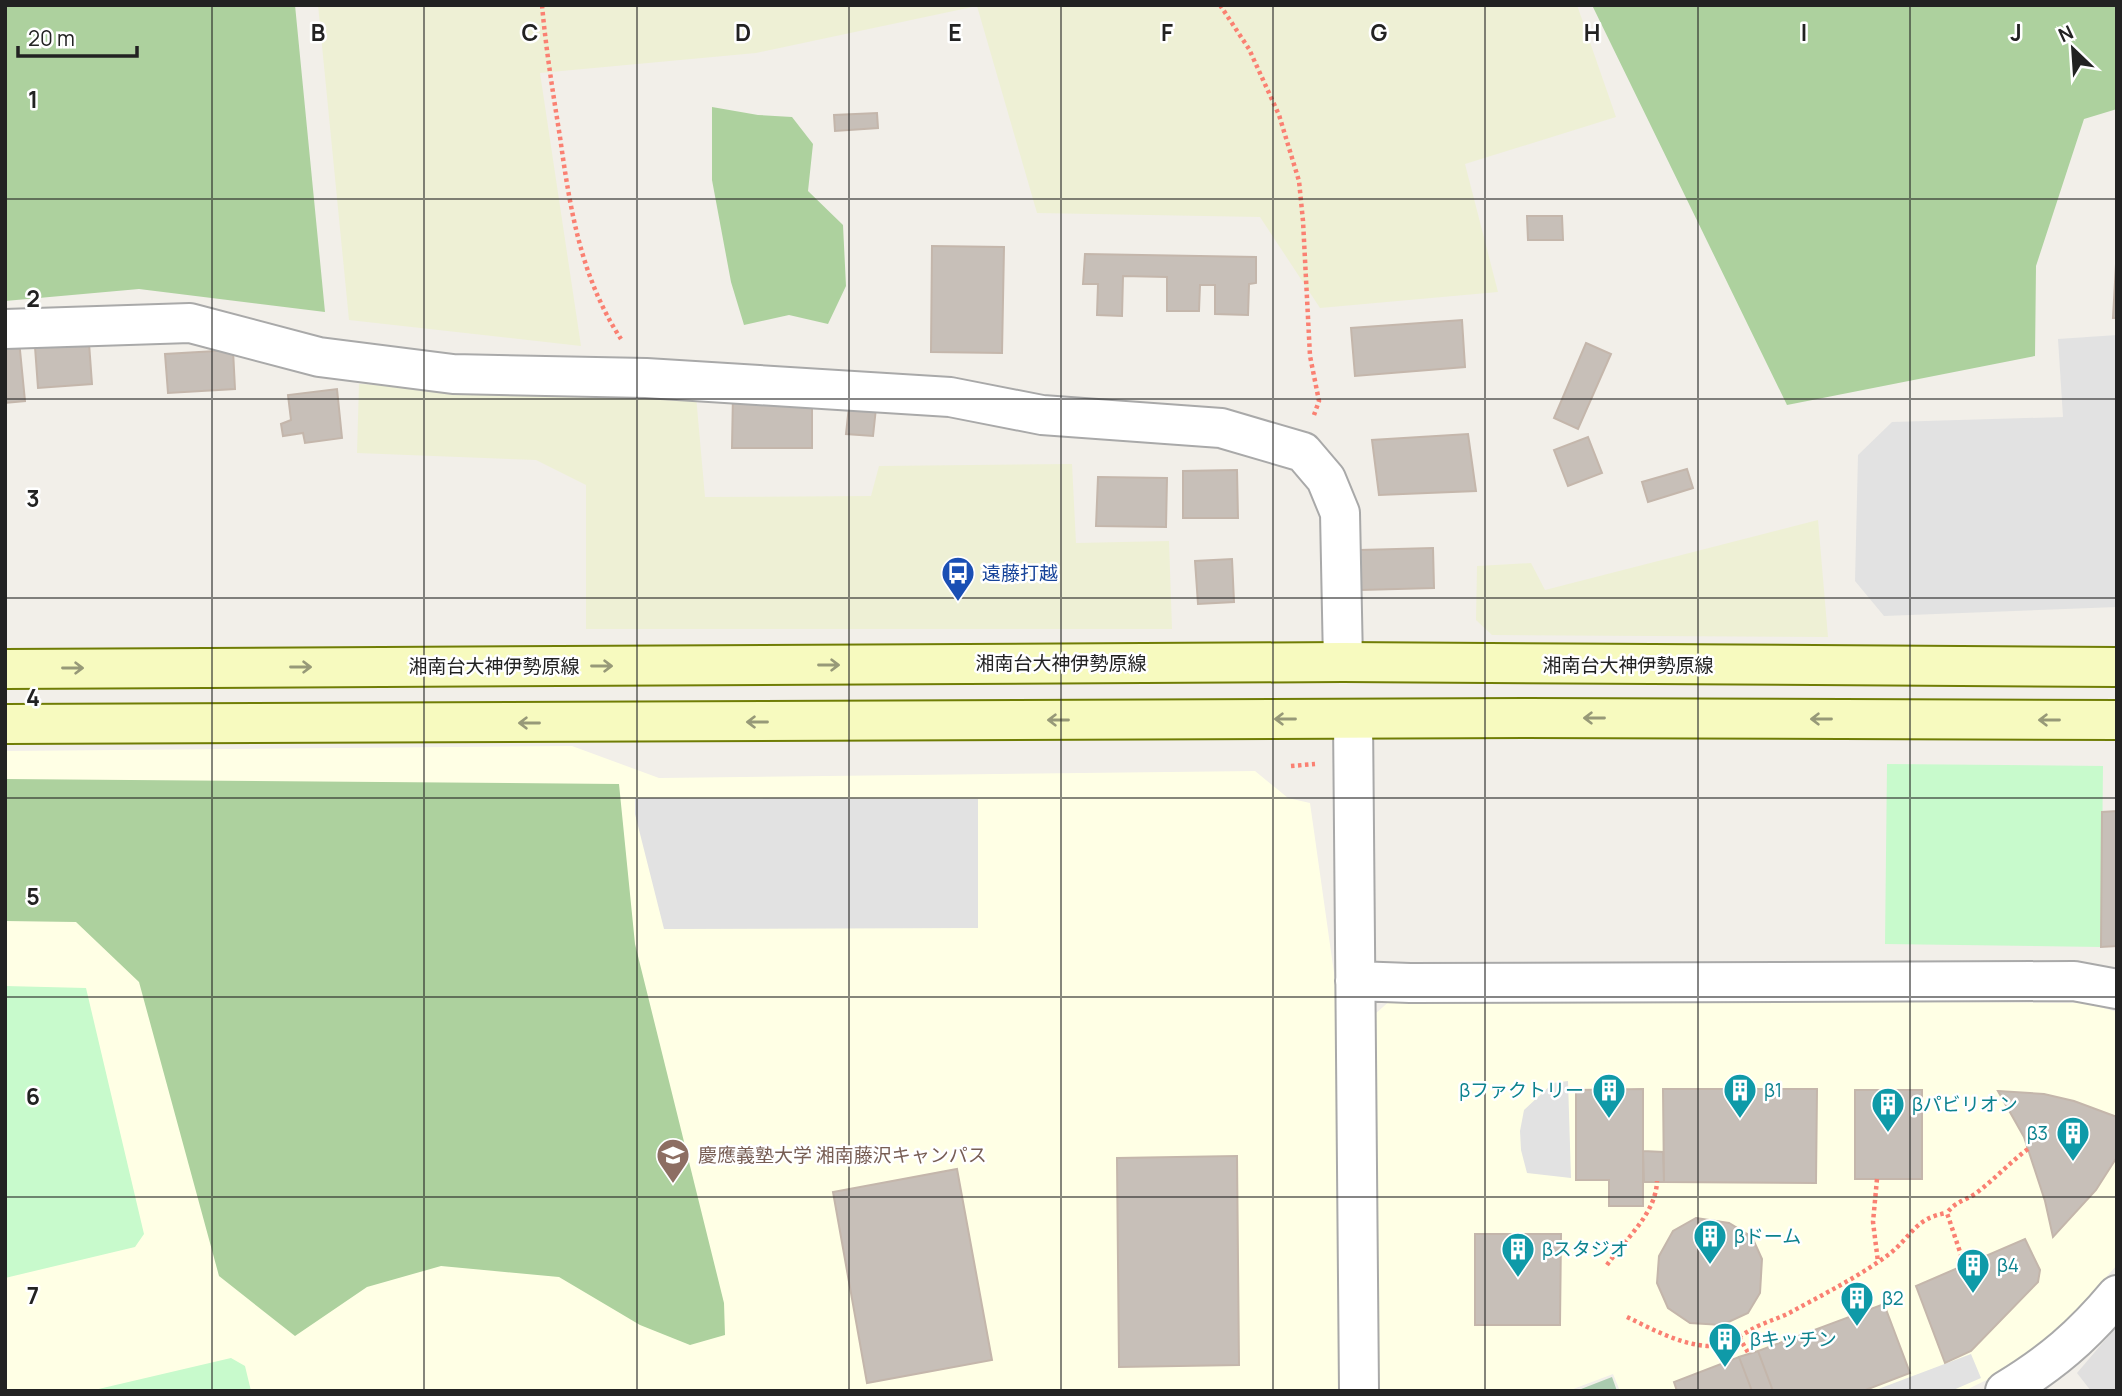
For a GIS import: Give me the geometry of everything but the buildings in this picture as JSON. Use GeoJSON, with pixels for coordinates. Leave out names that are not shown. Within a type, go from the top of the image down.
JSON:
{"type":"FeatureCollection","features":[{"type":"Feature","properties":{"kind":"street"},"geometry":{"type":"LineString","coordinates":[[5,329],[190,323],[319,357],[439,372],[646,378],[950,397],[1042,415],[1221,428],[1303,452],[1326,479],[1340,513],[1343,662]]}},
{"type":"Feature","properties":{"kind":"street","name":"湘南台大神伊勢原線"},"geometry":{"type":"LineString","coordinates":[[5,669],[1343,662],[2117,667]]}},
{"type":"Feature","properties":{"kind":"street"},"geometry":{"type":"LineString","coordinates":[[5,724],[1525,718],[2117,720]]}},
{"type":"Feature","properties":{"kind":"street"},"geometry":{"type":"LineString","coordinates":[[1353,719],[1359,1391]]}},
{"type":"Feature","properties":{"kind":"street"},"geometry":{"type":"LineString","coordinates":[[1355,981],[2074,981],[2117,989]]}},
{"type":"Feature","properties":{"kind":"street"},"geometry":{"type":"LineString","coordinates":[[2005,1391],[2053,1379],[2117,1295]]}},
{"type":"Feature","properties":{"kind":"path"},"geometry":{"type":"LineString","coordinates":[[542,5],[572,218],[582,255],[607,317],[646,378]]}},
{"type":"Feature","properties":{"kind":"path"},"geometry":{"type":"LineString","coordinates":[[1220,5],[1249,49],[1274,104],[1299,181],[1310,356],[1319,401],[1303,452]]}},
{"type":"Feature","properties":{"kind":"path"},"geometry":{"type":"LineString","coordinates":[[1627,1317],[1681,1341],[1709,1346],[1739,1337],[1861,1274],[1905,1241],[1919,1222],[1947,1213],[1953,1204],[1974,1194],[2028,1149]]}},
{"type":"Feature","properties":{"kind":"path"},"geometry":{"type":"LineString","coordinates":[[1877,1179],[1873,1222],[1878,1262]]}},
{"type":"Feature","properties":{"kind":"path"},"geometry":{"type":"LineString","coordinates":[[1607,1265],[1650,1210],[1656,1195],[1657,1181]]}},
{"type":"Feature","properties":{"kind":"path"},"geometry":{"type":"LineString","coordinates":[[1947,1213],[1964,1264]]}},
{"type":"Feature","properties":{"kind":"path"},"geometry":{"type":"LineString","coordinates":[[1739,1337],[1749,1354]]}},
{"type":"Feature","properties":{"kind":"shaded area"},"geometry":{"type":"Polygon","coordinates":[[[318,5],[1577,5],[1616,117],[1465,164],[1498,292],[1320,308],[1260,217],[1037,213],[977,6],[756,53],[540,73],[581,346],[349,320],[318,5]]]}},
{"type":"Feature","properties":{"kind":"shaded area"},"geometry":{"type":"Polygon","coordinates":[[[2117,335],[2117,607],[1884,616],[1855,581],[1858,455],[1892,422],[2063,417],[2058,339],[2117,335]]]}},
{"type":"Feature","properties":{"kind":"shaded area"},"geometry":{"type":"Polygon","coordinates":[[[359,384],[696,396],[705,497],[871,496],[879,466],[1072,464],[1076,543],[1169,541],[1172,629],[586,629],[586,485],[536,460],[357,453],[359,384]]]}},
{"type":"Feature","properties":{"kind":"shaded area"},"geometry":{"type":"Polygon","coordinates":[[[1818,520],[1828,637],[1492,635],[1476,620],[1477,566],[1531,563],[1545,590],[1818,520]]]}},
{"type":"Feature","properties":{"kind":"shaded area","name":"慶應義塾大学 湘南藤沢キャンパス"},"geometry":{"type":"Polygon","coordinates":[[[572,746],[659,778],[1255,771],[1288,798],[1310,803],[1335,980],[1346,1391],[5,1391],[5,751],[572,746]]]}},
{"type":"Feature","properties":{"kind":"shaded area"},"geometry":{"type":"Polygon","coordinates":[[[635,798],[978,799],[978,928],[664,929],[635,814],[635,798]]]}},
{"type":"Feature","properties":{"kind":"shaded area"},"geometry":{"type":"Polygon","coordinates":[[[1392,999],[2086,1003],[2117,1012],[2117,1265],[2066,1322],[2011,1368],[1964,1391],[1620,1391],[1613,1374],[1568,1391],[1374,1391],[1375,1014],[1392,999]]]}},
{"type":"Feature","properties":{"kind":"shaded area"},"geometry":{"type":"Polygon","coordinates":[[[1568,1081],[1571,1178],[1527,1173],[1521,1150],[1520,1131],[1524,1110],[1553,1083],[1568,1081]]]}},
{"type":"Feature","properties":{"kind":"shaded area"},"geometry":{"type":"Polygon","coordinates":[[[2117,1326],[2117,1391],[2091,1391],[2077,1373],[2117,1326]]]}},
{"type":"Feature","properties":{"kind":"shaded area"},"geometry":{"type":"Polygon","coordinates":[[[1971,1354],[1981,1378],[1951,1391],[1873,1391],[1971,1354]]]}},
{"type":"Feature","properties":{"kind":"shaded area"},"geometry":{"type":"Polygon","coordinates":[[[1612,1377],[1617,1391],[1576,1391],[1612,1377]]]}},
{"type":"Feature","properties":{"kind":"green space"},"geometry":{"type":"Polygon","coordinates":[[[5,5],[295,5],[325,312],[139,289],[5,301],[5,5]]]}},
{"type":"Feature","properties":{"kind":"green space"},"geometry":{"type":"Polygon","coordinates":[[[1592,5],[2117,5],[2117,109],[2084,119],[2036,266],[2035,356],[1787,405],[1592,5]]]}},
{"type":"Feature","properties":{"kind":"green space"},"geometry":{"type":"Polygon","coordinates":[[[712,107],[758,115],[792,117],[813,144],[808,191],[843,225],[846,286],[828,324],[789,315],[744,325],[731,282],[712,180],[712,107]]]}},
{"type":"Feature","properties":{"kind":"green space"},"geometry":{"type":"Polygon","coordinates":[[[1887,764],[2103,766],[2101,947],[1885,944],[1887,764]]]}},
{"type":"Feature","properties":{"kind":"green space"},"geometry":{"type":"Polygon","coordinates":[[[5,779],[619,784],[635,944],[724,1303],[725,1335],[690,1345],[640,1325],[559,1277],[441,1266],[367,1287],[295,1336],[219,1276],[139,982],[76,922],[5,921],[5,779]]]}},
{"type":"Feature","properties":{"kind":"green space"},"geometry":{"type":"Polygon","coordinates":[[[5,986],[86,988],[144,1234],[135,1247],[5,1278],[5,986]]]}},
{"type":"Feature","properties":{"kind":"green space"},"geometry":{"type":"Polygon","coordinates":[[[231,1358],[245,1366],[251,1391],[90,1391],[231,1358]]]}},
{"type":"Feature","properties":{"kind":"place","name":"遠藤打越"},"geometry":{"type":"Point","coordinates":[958,603]}},
{"type":"Feature","properties":{"kind":"place","name":"βファクトリー"},"geometry":{"type":"Point","coordinates":[1609,1120]}},
{"type":"Feature","properties":{"kind":"place","name":"β1"},"geometry":{"type":"Point","coordinates":[1740,1120]}},
{"type":"Feature","properties":{"kind":"place","name":"βパビリオン"},"geometry":{"type":"Point","coordinates":[1888,1134]}},
{"type":"Feature","properties":{"kind":"place","name":"β3"},"geometry":{"type":"Point","coordinates":[2073,1163]}},
{"type":"Feature","properties":{"kind":"place","name":"慶應義塾大学 湘南藤沢キャンパス"},"geometry":{"type":"Point","coordinates":[673,1185]}},
{"type":"Feature","properties":{"kind":"place","name":"βドーム"},"geometry":{"type":"Point","coordinates":[1710,1266]}},
{"type":"Feature","properties":{"kind":"place","name":"βスタジオ"},"geometry":{"type":"Point","coordinates":[1518,1279]}},
{"type":"Feature","properties":{"kind":"place","name":"β4"},"geometry":{"type":"Point","coordinates":[1973,1295]}},
{"type":"Feature","properties":{"kind":"place","name":"β2"},"geometry":{"type":"Point","coordinates":[1857,1328]}},
{"type":"Feature","properties":{"kind":"place","name":"βキッチン"},"geometry":{"type":"Point","coordinates":[1725,1369]}}]}
